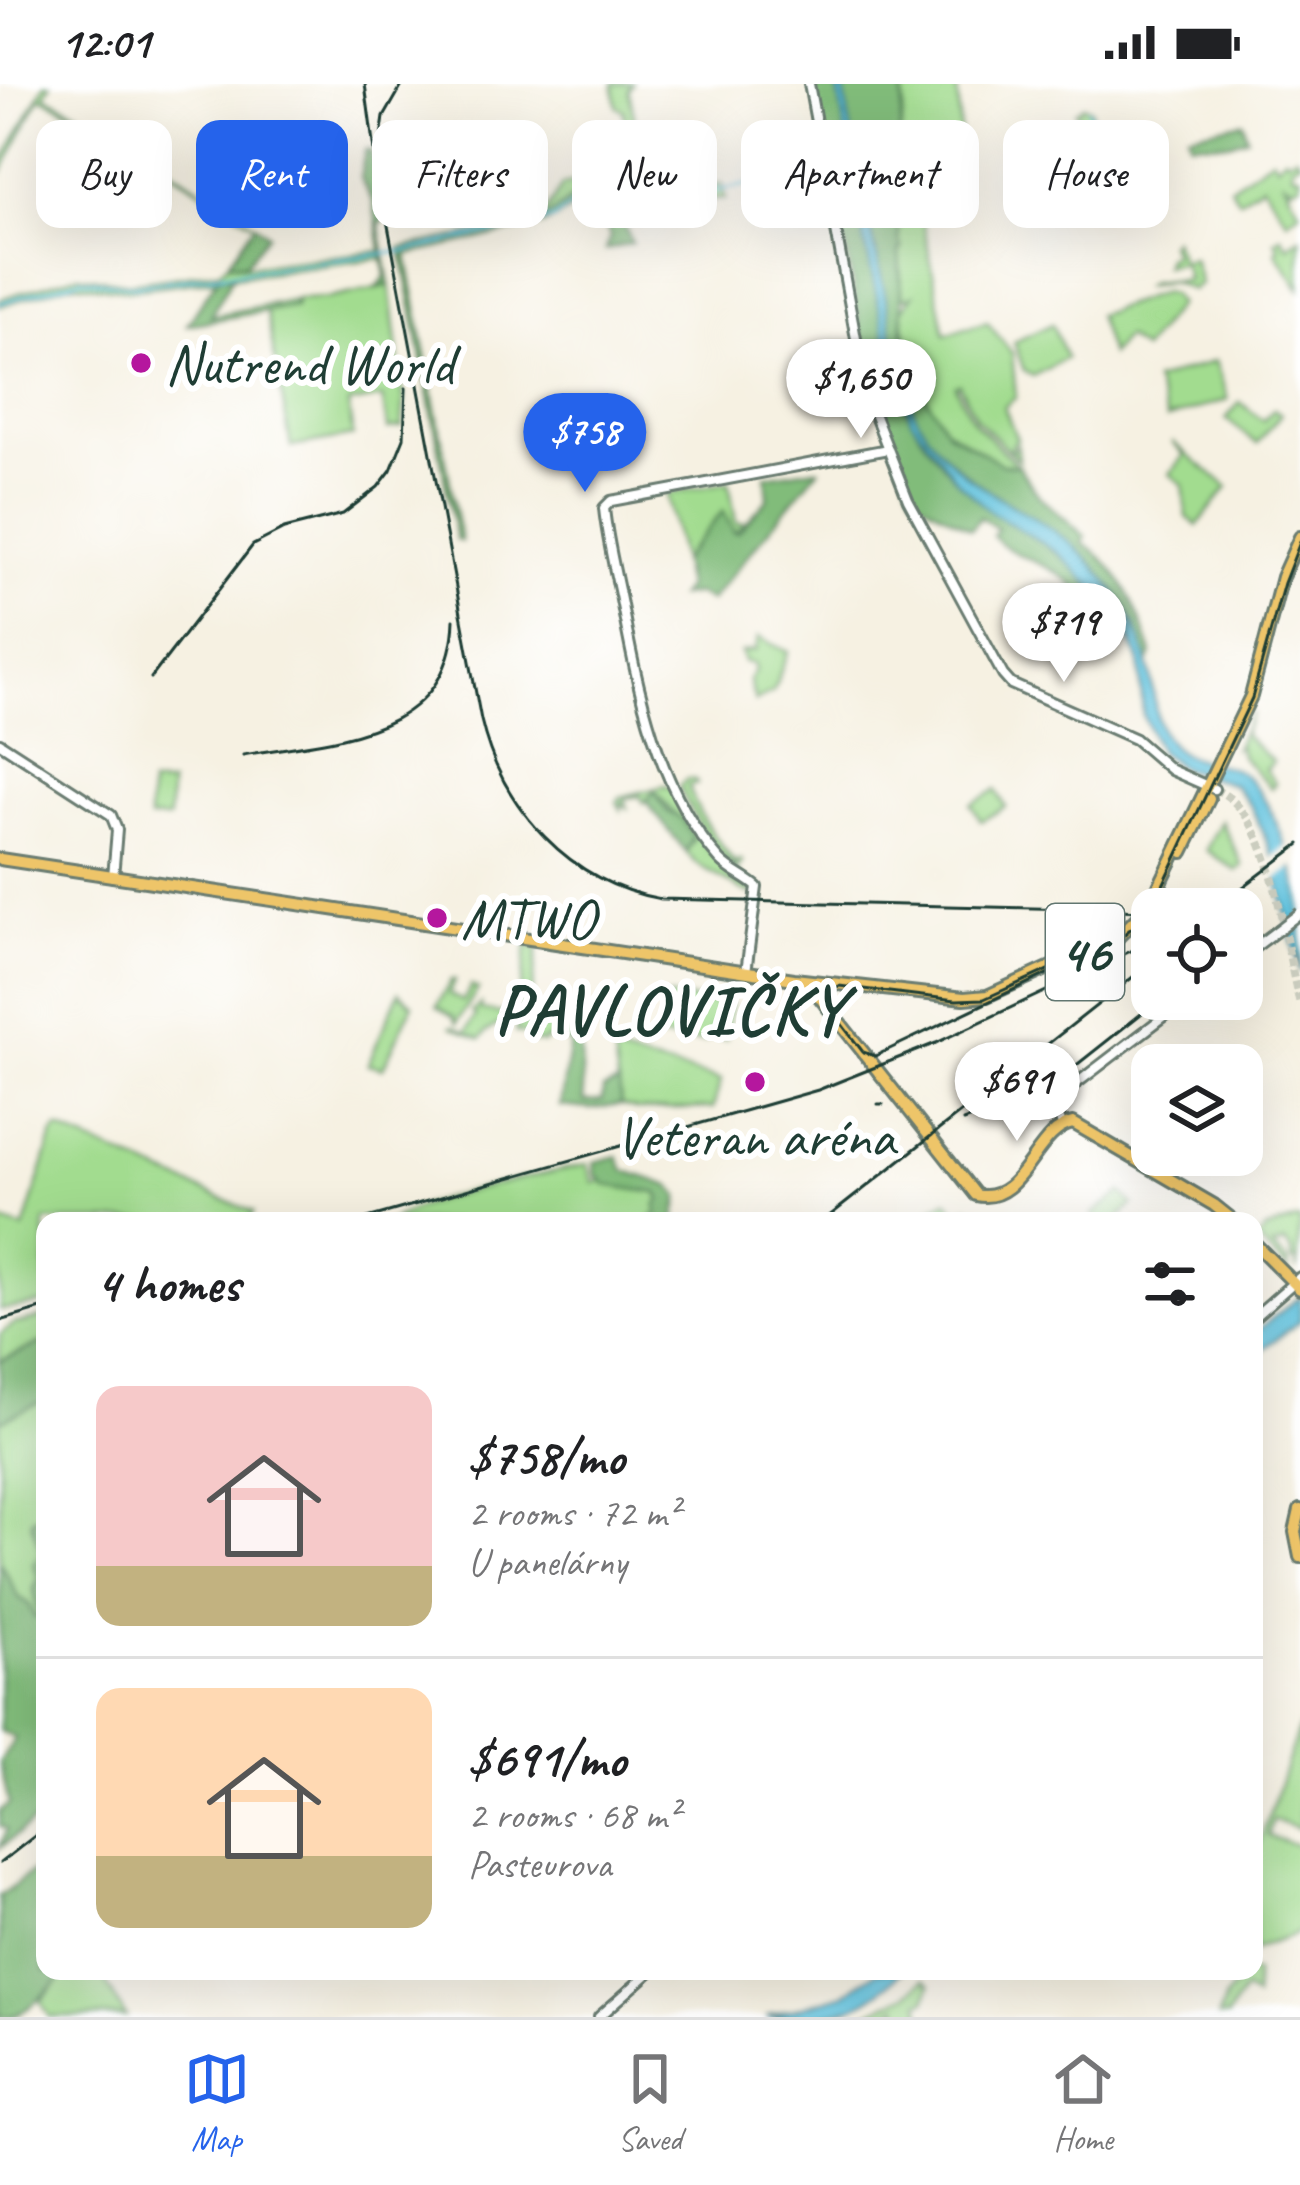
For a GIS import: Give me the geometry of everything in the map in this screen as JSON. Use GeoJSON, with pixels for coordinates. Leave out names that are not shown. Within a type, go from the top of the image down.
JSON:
{"type":"FeatureCollection","features":[{"type":"Feature","properties":{"kind":"main road"},"geometry":{"type":"LineString","coordinates":[[1226,757],[1254,687],[1282,577],[1300,538]]}},
{"type":"Feature","properties":{"kind":"main road"},"geometry":{"type":"LineString","coordinates":[[1211,785],[1257,698],[1300,552]]}},
{"type":"Feature","properties":{"kind":"main road","name":"46"},"geometry":{"type":"LineString","coordinates":[[1165,888],[1211,785]]}},
{"type":"Feature","properties":{"kind":"main road","name":"46"},"geometry":{"type":"LineString","coordinates":[[111,877],[843,986],[979,1000],[1134,925],[1153,901],[1211,785]]}},
{"type":"Feature","properties":{"kind":"main road"},"geometry":{"type":"LineString","coordinates":[[0,859],[111,877]]}},
{"type":"Feature","properties":{"kind":"main road","name":"46"},"geometry":{"type":"LineString","coordinates":[[843,986],[860,992],[979,1000],[1017,990],[1131,934]]}},
{"type":"Feature","properties":{"kind":"main road"},"geometry":{"type":"LineString","coordinates":[[794,979],[817,993],[972,1192],[990,1197],[1026,1168],[1062,1125],[1075,1123],[1220,1212]]}},
{"type":"Feature","properties":{"kind":"main road"},"geometry":{"type":"LineString","coordinates":[[817,993],[824,984],[843,986]]}},
{"type":"Feature","properties":{"kind":"main road"},"geometry":{"type":"LineString","coordinates":[[1263,1252],[1297,1287]]}},
{"type":"Feature","properties":{"kind":"main road"},"geometry":{"type":"LineString","coordinates":[[1300,1510],[1295,1535],[1300,1557]]}},
{"type":"Feature","properties":{"kind":"street"},"geometry":{"type":"LineString","coordinates":[[809,84],[858,360],[908,500],[1008,682],[1140,742],[1171,770],[1211,785]]}},
{"type":"Feature","properties":{"kind":"street"},"geometry":{"type":"LineString","coordinates":[[746,972],[757,887],[719,859],[672,781],[649,726],[604,512],[606,503],[888,448]]}},
{"type":"Feature","properties":{"kind":"street"},"geometry":{"type":"LineString","coordinates":[[0,743],[106,810],[116,823],[111,877]]}},
{"type":"Feature","properties":{"kind":"street"},"geometry":{"type":"LineString","coordinates":[[1263,942],[1300,913]]}},
{"type":"Feature","properties":{"kind":"street"},"geometry":{"type":"LineString","coordinates":[[1062,1125],[1056,1108],[1060,1096],[1159,1020]]}},
{"type":"Feature","properties":{"kind":"street"},"geometry":{"type":"LineString","coordinates":[[1263,1311],[1297,1287],[1300,1264]]}},
{"type":"Feature","properties":{"kind":"street"},"geometry":{"type":"LineString","coordinates":[[599,2017],[641,1980]]}},
{"type":"Feature","properties":{"kind":"green space"},"geometry":{"type":"Polygon","coordinates":[[[45,84],[51,84],[45,95],[94,120],[40,97],[0,177],[0,166],[45,84]]]}},
{"type":"Feature","properties":{"kind":"green space"},"geometry":{"type":"Polygon","coordinates":[[[613,84],[632,84],[635,120],[625,120],[623,110],[617,107],[613,84]]]}},
{"type":"Feature","properties":{"kind":"green space"},"geometry":{"type":"Polygon","coordinates":[[[814,84],[837,84],[843,120],[819,120],[814,84]]]}},
{"type":"Feature","properties":{"kind":"green space"},"geometry":{"type":"Polygon","coordinates":[[[843,84],[901,84],[901,120],[849,120],[843,84]]]}},
{"type":"Feature","properties":{"kind":"green space"},"geometry":{"type":"Polygon","coordinates":[[[901,84],[957,84],[959,120],[902,120],[901,84]]]}},
{"type":"Feature","properties":{"kind":"green space"},"geometry":{"type":"Polygon","coordinates":[[[1083,105],[1090,109],[1092,120],[1079,120],[1075,112],[1083,105]]]}},
{"type":"Feature","properties":{"kind":"green space"},"geometry":{"type":"Polygon","coordinates":[[[1242,121],[1247,137],[1229,143],[1190,142],[1188,134],[1242,121]]]}},
{"type":"Feature","properties":{"kind":"green space"},"geometry":{"type":"Polygon","coordinates":[[[365,151],[371,151],[372,200],[360,178],[365,151]]]}},
{"type":"Feature","properties":{"kind":"green space"},"geometry":{"type":"Polygon","coordinates":[[[1296,155],[1300,160],[1292,165],[1292,172],[1300,174],[1300,183],[1288,189],[1300,211],[1287,220],[1262,184],[1239,200],[1230,187],[1272,158],[1277,164],[1285,156],[1296,155]]]}},
{"type":"Feature","properties":{"kind":"green space"},"geometry":{"type":"Polygon","coordinates":[[[572,183],[572,203],[548,217],[548,210],[562,185],[572,183]]]}},
{"type":"Feature","properties":{"kind":"green space"},"geometry":{"type":"Polygon","coordinates":[[[722,184],[725,199],[717,199],[717,185],[722,184]]]}},
{"type":"Feature","properties":{"kind":"green space"},"geometry":{"type":"Polygon","coordinates":[[[572,199],[572,209],[548,223],[548,217],[572,199]]]}},
{"type":"Feature","properties":{"kind":"green space"},"geometry":{"type":"Polygon","coordinates":[[[252,228],[268,234],[246,263],[228,263],[252,228]]]}},
{"type":"Feature","properties":{"kind":"green space"},"geometry":{"type":"Polygon","coordinates":[[[378,228],[390,285],[377,288],[386,275],[378,228]]]}},
{"type":"Feature","properties":{"kind":"green space"},"geometry":{"type":"Polygon","coordinates":[[[505,228],[530,228],[407,255],[461,541],[456,540],[401,248],[505,228]]]}},
{"type":"Feature","properties":{"kind":"green space"},"geometry":{"type":"Polygon","coordinates":[[[607,228],[625,228],[632,243],[606,250],[607,228]]]}},
{"type":"Feature","properties":{"kind":"green space"},"geometry":{"type":"Polygon","coordinates":[[[843,228],[865,228],[901,397],[925,441],[975,497],[1092,581],[1120,621],[1116,629],[1123,645],[1118,650],[1069,581],[1006,547],[993,536],[998,529],[980,517],[971,529],[913,496],[890,437],[861,334],[843,228]]]}},
{"type":"Feature","properties":{"kind":"green space"},"geometry":{"type":"Polygon","coordinates":[[[870,228],[898,228],[903,330],[913,376],[948,432],[1002,464],[1018,466],[1040,497],[1086,537],[1082,543],[1108,564],[1135,607],[1152,654],[1148,663],[1120,601],[1089,560],[941,451],[908,399],[870,228]]]}},
{"type":"Feature","properties":{"kind":"green space"},"geometry":{"type":"Polygon","coordinates":[[[897,228],[924,228],[945,334],[987,322],[1012,353],[1016,397],[1004,407],[1017,439],[1009,448],[1017,445],[1018,460],[976,418],[959,384],[955,386],[973,421],[1018,466],[1002,465],[943,427],[911,371],[902,310],[913,295],[903,299],[897,228]]]}},
{"type":"Feature","properties":{"kind":"green space"},"geometry":{"type":"Polygon","coordinates":[[[1281,236],[1288,246],[1300,237],[1300,289],[1276,252],[1275,241],[1281,236]]]}},
{"type":"Feature","properties":{"kind":"green space"},"geometry":{"type":"Polygon","coordinates":[[[1173,239],[1181,261],[1193,258],[1200,284],[1192,290],[1170,281],[1187,279],[1182,262],[1164,266],[1166,257],[1173,254],[1169,243],[1173,239]]]}},
{"type":"Feature","properties":{"kind":"green space"},"geometry":{"type":"Polygon","coordinates":[[[382,251],[383,258],[128,290],[72,283],[0,306],[0,299],[77,275],[128,283],[219,271],[228,263],[248,266],[382,251]]]}},
{"type":"Feature","properties":{"kind":"green space"},"geometry":{"type":"Polygon","coordinates":[[[233,275],[211,316],[295,299],[295,306],[187,325],[218,277],[233,275]]]}},
{"type":"Feature","properties":{"kind":"green space"},"geometry":{"type":"Polygon","coordinates":[[[390,285],[404,401],[402,427],[388,429],[382,398],[348,404],[353,436],[291,447],[266,310],[295,306],[295,299],[329,298],[390,285]]]}},
{"type":"Feature","properties":{"kind":"green space"},"geometry":{"type":"Polygon","coordinates":[[[1163,292],[1178,304],[1142,350],[1125,337],[1110,355],[1097,315],[1163,292]]]}},
{"type":"Feature","properties":{"kind":"green space"},"geometry":{"type":"Polygon","coordinates":[[[1052,324],[1066,358],[1033,376],[1024,371],[1014,342],[1052,324]]]}},
{"type":"Feature","properties":{"kind":"green space"},"geometry":{"type":"Polygon","coordinates":[[[1215,361],[1228,399],[1167,419],[1154,381],[1215,361]]]}},
{"type":"Feature","properties":{"kind":"green space"},"geometry":{"type":"Polygon","coordinates":[[[1240,402],[1263,421],[1274,409],[1281,414],[1257,444],[1226,419],[1240,402]]]}},
{"type":"Feature","properties":{"kind":"green space"},"geometry":{"type":"Polygon","coordinates":[[[1172,442],[1228,487],[1197,526],[1187,517],[1183,485],[1170,474],[1185,455],[1172,442]]]}},
{"type":"Feature","properties":{"kind":"green space"},"geometry":{"type":"Polygon","coordinates":[[[819,469],[710,601],[696,594],[679,596],[686,587],[681,561],[723,511],[738,532],[768,498],[766,476],[819,469]]]}},
{"type":"Feature","properties":{"kind":"green space"},"geometry":{"type":"Polygon","coordinates":[[[729,482],[736,523],[747,523],[734,532],[725,516],[717,520],[681,561],[667,494],[729,482]]]}},
{"type":"Feature","properties":{"kind":"green space"},"geometry":{"type":"Polygon","coordinates":[[[758,637],[788,652],[773,692],[755,701],[749,681],[753,663],[744,662],[741,653],[756,650],[758,637]]]}},
{"type":"Feature","properties":{"kind":"green space"},"geometry":{"type":"Polygon","coordinates":[[[1252,712],[1243,734],[1273,762],[1265,769],[1275,783],[1271,788],[1241,756],[1239,746],[1235,748],[1252,712]]]}},
{"type":"Feature","properties":{"kind":"green space"},"geometry":{"type":"Polygon","coordinates":[[[687,779],[697,784],[689,786],[708,827],[735,863],[743,863],[738,869],[697,821],[679,787],[687,779]]]}},
{"type":"Feature","properties":{"kind":"green space"},"geometry":{"type":"Polygon","coordinates":[[[150,785],[170,785],[169,819],[149,819],[150,785]]]}},
{"type":"Feature","properties":{"kind":"green space"},"geometry":{"type":"Polygon","coordinates":[[[671,788],[708,849],[753,886],[753,894],[691,858],[686,852],[694,839],[655,791],[643,803],[640,796],[625,798],[627,807],[622,803],[621,809],[617,802],[620,797],[671,788]]]}},
{"type":"Feature","properties":{"kind":"green space"},"geometry":{"type":"Polygon","coordinates":[[[996,790],[1006,807],[981,821],[971,804],[996,790]]]}},
{"type":"Feature","properties":{"kind":"green space"},"geometry":{"type":"Polygon","coordinates":[[[654,791],[667,811],[683,819],[693,837],[686,852],[646,802],[654,791]]]}},
{"type":"Feature","properties":{"kind":"green space"},"geometry":{"type":"Polygon","coordinates":[[[1221,821],[1243,866],[1237,871],[1206,850],[1221,821]]]}},
{"type":"Feature","properties":{"kind":"green space"},"geometry":{"type":"Polygon","coordinates":[[[527,946],[538,947],[528,1020],[517,1015],[527,946]]]}},
{"type":"Feature","properties":{"kind":"green space"},"geometry":{"type":"Polygon","coordinates":[[[455,980],[449,994],[463,1001],[471,986],[478,989],[457,1023],[437,1006],[455,980]]]}},
{"type":"Feature","properties":{"kind":"green space"},"geometry":{"type":"Polygon","coordinates":[[[399,992],[413,1004],[383,1068],[368,1064],[399,992]]]}},
{"type":"Feature","properties":{"kind":"green space"},"geometry":{"type":"Polygon","coordinates":[[[668,997],[731,1004],[726,1039],[718,1038],[720,1027],[712,1026],[705,1042],[660,1038],[668,997]]]}},
{"type":"Feature","properties":{"kind":"green space"},"geometry":{"type":"Polygon","coordinates":[[[481,1004],[481,1010],[507,1014],[506,1020],[481,1039],[450,1026],[466,1032],[476,1015],[472,1012],[481,1004]]]}},
{"type":"Feature","properties":{"kind":"green space"},"geometry":{"type":"Polygon","coordinates":[[[518,1023],[571,1031],[570,1042],[534,1042],[531,1035],[516,1032],[518,1023]]]}},
{"type":"Feature","properties":{"kind":"green space"},"geometry":{"type":"Polygon","coordinates":[[[572,1031],[580,1037],[584,1102],[602,1101],[603,1089],[619,1083],[621,1105],[560,1106],[572,1031]]]}},
{"type":"Feature","properties":{"kind":"green space"},"geometry":{"type":"Polygon","coordinates":[[[614,1053],[721,1080],[713,1108],[638,1110],[621,1105],[614,1053]]]}},
{"type":"Feature","properties":{"kind":"green space"},"geometry":{"type":"Polygon","coordinates":[[[58,1129],[253,1212],[36,1212],[36,1304],[0,1310],[0,1221],[24,1229],[58,1129]]]}},
{"type":"Feature","properties":{"kind":"green space"},"geometry":{"type":"Polygon","coordinates":[[[618,1156],[624,1170],[671,1186],[680,1196],[677,1212],[657,1212],[658,1193],[607,1185],[596,1175],[594,1162],[618,1156]]]}},
{"type":"Feature","properties":{"kind":"green space"},"geometry":{"type":"Polygon","coordinates":[[[587,1164],[594,1183],[601,1180],[658,1193],[661,1200],[657,1212],[408,1212],[456,1195],[587,1164]]]}},
{"type":"Feature","properties":{"kind":"green space"},"geometry":{"type":"Polygon","coordinates":[[[1122,1192],[1133,1205],[1126,1212],[1096,1212],[1122,1192]]]}},
{"type":"Feature","properties":{"kind":"green space"},"geometry":{"type":"Polygon","coordinates":[[[947,1200],[957,1212],[926,1212],[947,1200]]]}},
{"type":"Feature","properties":{"kind":"green space"},"geometry":{"type":"Polygon","coordinates":[[[1300,1221],[1297,1270],[1285,1243],[1273,1247],[1288,1263],[1288,1270],[1263,1246],[1265,1231],[1300,1221]]]}},
{"type":"Feature","properties":{"kind":"green space"},"geometry":{"type":"Polygon","coordinates":[[[36,1319],[36,1346],[0,1361],[0,1334],[14,1324],[36,1319]]]}},
{"type":"Feature","properties":{"kind":"green space"},"geometry":{"type":"Polygon","coordinates":[[[36,1346],[36,1404],[0,1421],[0,1361],[36,1346]]]}},
{"type":"Feature","properties":{"kind":"green space"},"geometry":{"type":"Polygon","coordinates":[[[36,1404],[36,1516],[31,1523],[36,1535],[34,1619],[13,1607],[0,1567],[0,1421],[36,1404]]]}},
{"type":"Feature","properties":{"kind":"green space"},"geometry":{"type":"Polygon","coordinates":[[[0,1561],[35,1618],[36,1820],[0,1848],[7,1829],[0,1826],[0,1811],[9,1804],[0,1762],[15,1738],[0,1731],[0,1561]]]}},
{"type":"Feature","properties":{"kind":"green space"},"geometry":{"type":"Polygon","coordinates":[[[1300,1724],[1300,1829],[1273,1820],[1268,1836],[1300,1846],[1300,1931],[1263,1946],[1263,1833],[1300,1724]]]}},
{"type":"Feature","properties":{"kind":"green space"},"geometry":{"type":"Polygon","coordinates":[[[36,1869],[36,1980],[61,1980],[22,2012],[0,2017],[0,1896],[36,1869]]]}},
{"type":"Feature","properties":{"kind":"green space"},"geometry":{"type":"Polygon","coordinates":[[[104,1980],[126,2017],[50,2017],[41,2002],[58,1981],[104,1980]]]}},
{"type":"Feature","properties":{"kind":"green space"},"geometry":{"type":"Polygon","coordinates":[[[923,1980],[931,1985],[926,2000],[920,2002],[922,2017],[901,2017],[898,2005],[881,2017],[858,2017],[907,1994],[923,1980]]]}},
{"type":"Feature","properties":{"kind":"green space"},"geometry":{"type":"Polygon","coordinates":[[[1240,1980],[1255,1980],[1255,1998],[1244,1990],[1227,2017],[1218,2017],[1225,1998],[1240,1980]]]}},
{"type":"Feature","properties":{"kind":"water"},"geometry":{"type":"Polygon","coordinates":[[[837,84],[843,84],[850,120],[843,120],[837,84]]]}},
{"type":"Feature","properties":{"kind":"water"},"geometry":{"type":"Polygon","coordinates":[[[862,228],[871,228],[900,374],[911,406],[936,445],[974,481],[1080,552],[1126,608],[1141,641],[1166,738],[1190,757],[1238,771],[1260,793],[1287,849],[1297,886],[1300,973],[1271,851],[1251,807],[1234,785],[1183,769],[1159,752],[1143,716],[1139,660],[1117,612],[1058,552],[991,512],[958,482],[911,419],[892,364],[862,228]]]}},
{"type":"Feature","properties":{"kind":"water"},"geometry":{"type":"Polygon","coordinates":[[[1300,1296],[1300,1321],[1263,1349],[1263,1326],[1300,1296]]]}},
{"type":"Feature","properties":{"kind":"water"},"geometry":{"type":"Polygon","coordinates":[[[864,1980],[892,1980],[871,1998],[840,2011],[766,2017],[844,1994],[864,1980]]]}},
{"type":"Feature","properties":{"kind":"pier"},"geometry":{"type":"Polygon","coordinates":[[[1289,844],[1297,864],[1273,882],[1268,861],[1289,844]]]}},
{"type":"Feature","properties":{"kind":"waterway"},"geometry":{"type":"LineString","coordinates":[[1088,109],[1090,120]]}},
{"type":"Feature","properties":{"kind":"waterway"},"geometry":{"type":"LineString","coordinates":[[0,303],[81,279],[132,286],[405,251],[552,220],[584,196],[604,191],[679,198],[741,186]]}},
{"type":"Feature","properties":{"kind":"tunnel"},"geometry":{"type":"LineString","coordinates":[[1214,789],[1235,803],[1264,852],[1300,1003]]}},
{"type":"Feature","properties":{"kind":"tram line"},"geometry":{"type":"LineString","coordinates":[[1162,888],[1252,698],[1300,542]]}},
{"type":"Feature","properties":{"kind":"tram line"},"geometry":{"type":"LineString","coordinates":[[1130,929],[1118,940],[875,1056],[863,1052],[827,1005],[830,990],[839,986],[984,999],[1130,929]]}},
{"type":"Feature","properties":{"kind":"railway"},"geometry":{"type":"LineString","coordinates":[[365,84],[481,720],[505,783],[545,837],[597,877],[661,899],[1131,910]]}},
{"type":"Feature","properties":{"kind":"railway"},"geometry":{"type":"LineString","coordinates":[[384,120],[403,84]]}},
{"type":"Feature","properties":{"kind":"railway"},"geometry":{"type":"LineString","coordinates":[[151,678],[253,545],[284,529],[343,514],[378,487],[404,438],[406,388]]}},
{"type":"Feature","properties":{"kind":"railway"},"geometry":{"type":"LineString","coordinates":[[243,755],[348,737],[409,711],[432,689],[447,659],[454,620]]}},
{"type":"Feature","properties":{"kind":"railway"},"geometry":{"type":"LineString","coordinates":[[1242,888],[1300,844]]}},
{"type":"Feature","properties":{"kind":"railway"},"geometry":{"type":"LineString","coordinates":[[389,1212],[818,1090],[936,1043],[1131,951]]}},
{"type":"Feature","properties":{"kind":"railway"},"geometry":{"type":"LineString","coordinates":[[834,1212],[1131,979]]}},
{"type":"Feature","properties":{"kind":"railway"},"geometry":{"type":"LineString","coordinates":[[963,1121],[1045,1090],[1133,1020]]}},
{"type":"Feature","properties":{"kind":"railway"},"geometry":{"type":"LineString","coordinates":[[878,1104],[883,1104]]}},
{"type":"Feature","properties":{"kind":"railway"},"geometry":{"type":"LineString","coordinates":[[0,1321],[36,1311]]}},
{"type":"Feature","properties":{"kind":"railway"},"geometry":{"type":"LineString","coordinates":[[0,1863],[36,1835]]}},
{"type":"Feature","properties":{"kind":"place","name":"Nutrend World"},"geometry":{"type":"Point","coordinates":[141,363]}},
{"type":"Feature","properties":{"kind":"place","name":"MTWO"},"geometry":{"type":"Point","coordinates":[437,918]}},
{"type":"Feature","properties":{"kind":"place","name":"Veteran aréna"},"geometry":{"type":"Point","coordinates":[755,1082]}},
{"type":"Feature","properties":{"kind":"district","name":"PAVLOVIČKY"},"geometry":{"type":"Point","coordinates":[671,1009]}}]}
